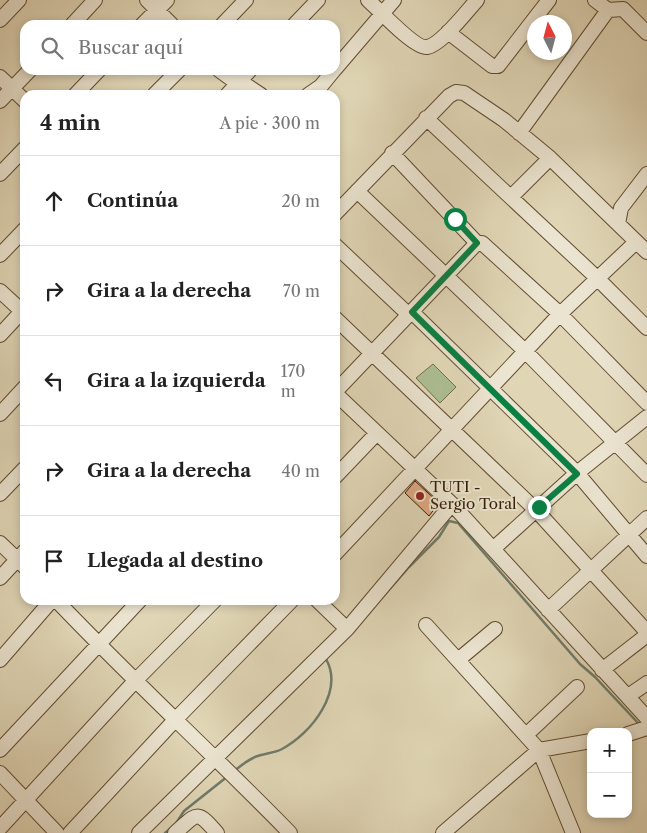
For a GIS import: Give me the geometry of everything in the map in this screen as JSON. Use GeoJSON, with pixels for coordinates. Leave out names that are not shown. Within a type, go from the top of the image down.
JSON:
{"type":"FeatureCollection","features":[{"type":"Feature","properties":{"kind":"street"},"geometry":{"type":"LineString","coordinates":[[0,20],[19,0]]}},
{"type":"Feature","properties":{"kind":"street"},"geometry":{"type":"LineString","coordinates":[[77,20],[95,0]]}},
{"type":"Feature","properties":{"kind":"street"},"geometry":{"type":"LineString","coordinates":[[227,20],[246,0]]}},
{"type":"Feature","properties":{"kind":"street"},"geometry":{"type":"LineString","coordinates":[[299,20],[318,0]]}},
{"type":"Feature","properties":{"kind":"street"},"geometry":{"type":"LineString","coordinates":[[368,0],[422,47],[433,45],[448,32],[477,0]]}},
{"type":"Feature","properties":{"kind":"street"},"geometry":{"type":"LineString","coordinates":[[340,64],[394,0]]}},
{"type":"Feature","properties":{"kind":"street"},"geometry":{"type":"LineString","coordinates":[[448,32],[492,66],[498,66],[549,0]]}},
{"type":"Feature","properties":{"kind":"street"},"geometry":{"type":"LineString","coordinates":[[595,0],[608,10],[623,9],[647,33]]}},
{"type":"Feature","properties":{"kind":"street"},"geometry":{"type":"LineString","coordinates":[[145,20],[157,3],[169,20]]}},
{"type":"Feature","properties":{"kind":"street"},"geometry":{"type":"LineString","coordinates":[[519,133],[608,10]]}},
{"type":"Feature","properties":{"kind":"street"},"geometry":{"type":"LineString","coordinates":[[0,101],[25,75]]}},
{"type":"Feature","properties":{"kind":"street"},"geometry":{"type":"LineString","coordinates":[[80,90],[94,75]]}},
{"type":"Feature","properties":{"kind":"street"},"geometry":{"type":"LineString","coordinates":[[159,90],[174,75]]}},
{"type":"Feature","properties":{"kind":"street"},"geometry":{"type":"LineString","coordinates":[[227,75],[253,90]]}},
{"type":"Feature","properties":{"kind":"street"},"geometry":{"type":"LineString","coordinates":[[232,90],[245,75]]}},
{"type":"Feature","properties":{"kind":"street"},"geometry":{"type":"LineString","coordinates":[[315,90],[331,75]]}},
{"type":"Feature","properties":{"kind":"street"},"geometry":{"type":"LineString","coordinates":[[0,77],[20,96]]}},
{"type":"Feature","properties":{"kind":"street"},"geometry":{"type":"LineString","coordinates":[[340,209],[426,118],[450,96],[456,92],[464,92],[550,158],[647,252]]}},
{"type":"Feature","properties":{"kind":"street"},"geometry":{"type":"LineString","coordinates":[[426,118],[597,278],[647,328]]}},
{"type":"Feature","properties":{"kind":"street"},"geometry":{"type":"LineString","coordinates":[[0,174],[20,153]]}},
{"type":"Feature","properties":{"kind":"street"},"geometry":{"type":"LineString","coordinates":[[392,153],[477,243],[486,244],[560,314],[647,403]]}},
{"type":"Feature","properties":{"kind":"street"},"geometry":{"type":"LineString","coordinates":[[511,197],[550,158]]}},
{"type":"Feature","properties":{"kind":"street"},"geometry":{"type":"LineString","coordinates":[[618,224],[621,208],[647,174]]}},
{"type":"Feature","properties":{"kind":"street"},"geometry":{"type":"LineString","coordinates":[[357,191],[525,351],[647,475]]}},
{"type":"Feature","properties":{"kind":"street"},"geometry":{"type":"LineString","coordinates":[[0,255],[20,234]]}},
{"type":"Feature","properties":{"kind":"street"},"geometry":{"type":"LineString","coordinates":[[340,549],[560,314],[636,242]]}},
{"type":"Feature","properties":{"kind":"street"},"geometry":{"type":"LineString","coordinates":[[340,387],[477,243]]}},
{"type":"Feature","properties":{"kind":"street"},"geometry":{"type":"LineString","coordinates":[[340,249],[411,313],[577,474],[647,556]]}},
{"type":"Feature","properties":{"kind":"street"},"geometry":{"type":"LineString","coordinates":[[0,291],[20,308]]}},
{"type":"Feature","properties":{"kind":"street"},"geometry":{"type":"LineString","coordinates":[[0,335],[20,315]]}},
{"type":"Feature","properties":{"kind":"street"},"geometry":{"type":"LineString","coordinates":[[340,322],[536,510],[591,568],[647,633],[602,670]]}},
{"type":"Feature","properties":{"kind":"street"},"geometry":{"type":"LineString","coordinates":[[0,414],[20,393]]}},
{"type":"Feature","properties":{"kind":"street"},"geometry":{"type":"LineString","coordinates":[[340,397],[452,504],[647,718]]}},
{"type":"Feature","properties":{"kind":"street"},"geometry":{"type":"LineString","coordinates":[[493,549],[615,441],[647,417]]}},
{"type":"Feature","properties":{"kind":"street"},"geometry":{"type":"LineString","coordinates":[[340,472],[377,433]]}},
{"type":"Feature","properties":{"kind":"street"},"geometry":{"type":"LineString","coordinates":[[0,494],[20,473]]}},
{"type":"Feature","properties":{"kind":"street"},"geometry":{"type":"LineString","coordinates":[[139,833],[347,629],[452,504]]}},
{"type":"Feature","properties":{"kind":"street"},"geometry":{"type":"LineString","coordinates":[[548,610],[647,518]]}},
{"type":"Feature","properties":{"kind":"street"},"geometry":{"type":"LineString","coordinates":[[0,543],[20,557]]}},
{"type":"Feature","properties":{"kind":"street"},"geometry":{"type":"LineString","coordinates":[[0,578],[20,561]]}},
{"type":"Feature","properties":{"kind":"street"},"geometry":{"type":"LineString","coordinates":[[0,660],[50,605]]}},
{"type":"Feature","properties":{"kind":"street"},"geometry":{"type":"LineString","coordinates":[[59,605],[174,721],[216,758],[290,833]]}},
{"type":"Feature","properties":{"kind":"street"},"geometry":{"type":"LineString","coordinates":[[0,750],[135,605]]}},
{"type":"Feature","properties":{"kind":"street"},"geometry":{"type":"LineString","coordinates":[[0,828],[135,682],[210,605]]}},
{"type":"Feature","properties":{"kind":"street"},"geometry":{"type":"LineString","coordinates":[[70,833],[174,721],[287,605]]}},
{"type":"Feature","properties":{"kind":"street"},"geometry":{"type":"LineString","coordinates":[[322,605],[347,629]]}},
{"type":"Feature","properties":{"kind":"street"},"geometry":{"type":"LineString","coordinates":[[426,625],[540,750],[573,833]]}},
{"type":"Feature","properties":{"kind":"street"},"geometry":{"type":"LineString","coordinates":[[458,660],[495,629]]}},
{"type":"Feature","properties":{"kind":"street"},"geometry":{"type":"LineString","coordinates":[[628,696],[647,683]]}},
{"type":"Feature","properties":{"kind":"street"},"geometry":{"type":"LineString","coordinates":[[526,735],[577,687]]}},
{"type":"Feature","properties":{"kind":"street"},"geometry":{"type":"LineString","coordinates":[[632,733],[647,728]]}},
{"type":"Feature","properties":{"kind":"street"},"geometry":{"type":"LineString","coordinates":[[443,833],[540,750],[587,742]]}},
{"type":"Feature","properties":{"kind":"street"},"geometry":{"type":"LineString","coordinates":[[0,773],[57,833]]}},
{"type":"Feature","properties":{"kind":"street"},"geometry":{"type":"LineString","coordinates":[[175,833],[193,816],[198,815],[202,816],[217,833]]}},
{"type":"Feature","properties":{"kind":"green space"},"geometry":{"type":"Polygon","coordinates":[[[433,364],[456,387],[440,403],[416,378],[433,364]]]}},
{"type":"Feature","properties":{"kind":"building","name":"TUTI - Sergio Toral"},"geometry":{"type":"Polygon","coordinates":[[[415,481],[439,503],[429,516],[405,493],[415,481]]]}},
{"type":"Feature","properties":{"kind":"waterway"},"geometry":{"type":"LineString","coordinates":[[372,609],[409,567],[439,537],[449,521],[458,523],[580,664],[595,677],[639,724]]}},
{"type":"Feature","properties":{"kind":"waterway"},"geometry":{"type":"LineString","coordinates":[[234,771],[256,756],[282,749],[304,733],[314,722],[328,697],[331,684],[331,671],[326,659],[327,657]]}},
{"type":"Feature","properties":{"kind":"waterway"},"geometry":{"type":"LineString","coordinates":[[175,825],[184,811],[228,776]]}},
{"type":"Feature","properties":{"kind":"waterway"},"geometry":{"type":"LineString","coordinates":[[165,833],[171,828]]}},
{"type":"Feature","properties":{"kind":"place","name":"TUTI - Sergio Toral"},"geometry":{"type":"Point","coordinates":[420,496]}},
{"type":"Feature","properties":{"kind":"route"},"geometry":{"type":"LineString","coordinates":[[455,219],[477,243],[412,312],[577,474],[539,507]]}}]}
